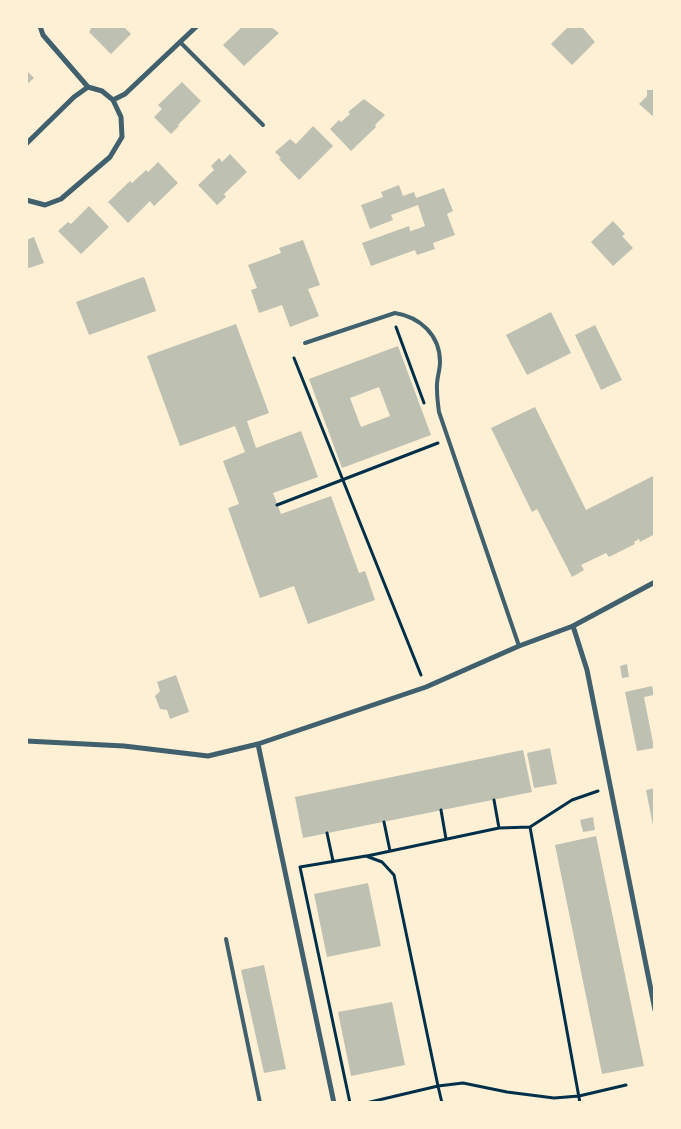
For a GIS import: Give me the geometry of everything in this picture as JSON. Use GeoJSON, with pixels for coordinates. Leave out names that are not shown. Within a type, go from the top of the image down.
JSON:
{"type":"FeatureCollection","features":[{"type":"Feature","properties":{"kind":"street"},"geometry":{"type":"LineString","coordinates":[[26,200],[45,205],[61,199],[110,157],[122,137],[122,117],[113,100],[102,91],[88,87],[43,35],[40,26]]}},
{"type":"Feature","properties":{"kind":"street"},"geometry":{"type":"LineString","coordinates":[[113,100],[125,94],[197,26]]}},
{"type":"Feature","properties":{"kind":"street"},"geometry":{"type":"LineString","coordinates":[[26,144],[74,97],[88,87]]}},
{"type":"Feature","properties":{"kind":"street"},"geometry":{"type":"LineString","coordinates":[[26,741],[124,746],[208,756],[258,744],[426,687],[520,646],[574,626],[655,582]]}},
{"type":"Feature","properties":{"kind":"street"},"geometry":{"type":"LineString","coordinates":[[574,626],[587,670],[655,1010]]}},
{"type":"Feature","properties":{"kind":"street"},"geometry":{"type":"LineString","coordinates":[[258,744],[334,1103]]}},
{"type":"Feature","properties":{"kind":"lane"},"geometry":{"type":"LineString","coordinates":[[180,42],[263,125]]}},
{"type":"Feature","properties":{"kind":"lane"},"geometry":{"type":"LineString","coordinates":[[305,343],[395,313],[408,315],[423,324],[435,337],[440,360],[436,388],[439,412],[520,646]]}},
{"type":"Feature","properties":{"kind":"lane"},"geometry":{"type":"LineString","coordinates":[[226,940],[260,1103]]}},
{"type":"Feature","properties":{"kind":"path"},"geometry":{"type":"LineString","coordinates":[[391,314],[425,406]]}},
{"type":"Feature","properties":{"kind":"path"},"geometry":{"type":"LineString","coordinates":[[294,358],[426,687]]}},
{"type":"Feature","properties":{"kind":"path"},"geometry":{"type":"LineString","coordinates":[[277,505],[439,443],[435,434]]}},
{"type":"Feature","properties":{"kind":"path"},"geometry":{"type":"LineString","coordinates":[[350,1103],[300,867],[366,856],[499,828],[530,827],[572,800],[598,791],[596,782]]}},
{"type":"Feature","properties":{"kind":"path"},"geometry":{"type":"LineString","coordinates":[[494,800],[499,828]]}},
{"type":"Feature","properties":{"kind":"path"},"geometry":{"type":"LineString","coordinates":[[441,810],[446,839]]}},
{"type":"Feature","properties":{"kind":"path"},"geometry":{"type":"LineString","coordinates":[[384,822],[390,851]]}},
{"type":"Feature","properties":{"kind":"path"},"geometry":{"type":"LineString","coordinates":[[530,827],[580,1103]]}},
{"type":"Feature","properties":{"kind":"path"},"geometry":{"type":"LineString","coordinates":[[327,833],[333,861]]}},
{"type":"Feature","properties":{"kind":"path"},"geometry":{"type":"LineString","coordinates":[[366,856],[382,862],[394,875],[442,1103]]}},
{"type":"Feature","properties":{"kind":"path"},"geometry":{"type":"LineString","coordinates":[[366,1103],[463,1082],[507,1092],[554,1098],[579,1096],[626,1085]]}},
{"type":"Feature","properties":{"kind":"building"},"geometry":{"type":"Polygon","coordinates":[[[89,26],[123,26],[131,34],[111,54],[89,32],[91,29],[89,26]]]}},
{"type":"Feature","properties":{"kind":"building"},"geometry":{"type":"Polygon","coordinates":[[[243,26],[270,26],[279,33],[244,66],[223,45],[243,26]]]}},
{"type":"Feature","properties":{"kind":"building"},"geometry":{"type":"Polygon","coordinates":[[[569,26],[585,26],[583,28],[595,42],[572,65],[551,44],[569,26]]]}},
{"type":"Feature","properties":{"kind":"building"},"geometry":{"type":"Polygon","coordinates":[[[26,70],[34,78],[26,85],[26,70]]]}},
{"type":"Feature","properties":{"kind":"building"},"geometry":{"type":"Polygon","coordinates":[[[182,82],[201,101],[171,134],[154,117],[162,109],[158,105],[182,82]]]}},
{"type":"Feature","properties":{"kind":"building"},"geometry":{"type":"Polygon","coordinates":[[[655,88],[655,118],[639,104],[647,96],[647,90],[655,88]]]}},
{"type":"Feature","properties":{"kind":"building"},"geometry":{"type":"Polygon","coordinates":[[[364,99],[385,115],[375,125],[376,127],[351,151],[330,129],[339,120],[341,122],[350,114],[348,112],[364,99]]]}},
{"type":"Feature","properties":{"kind":"building"},"geometry":{"type":"Polygon","coordinates":[[[313,126],[333,146],[299,180],[279,159],[281,158],[275,152],[290,139],[296,144],[313,126]]]}},
{"type":"Feature","properties":{"kind":"building"},"geometry":{"type":"Polygon","coordinates":[[[230,154],[247,172],[224,194],[226,197],[217,205],[198,185],[214,170],[211,166],[219,158],[222,162],[230,154]]]}},
{"type":"Feature","properties":{"kind":"building"},"geometry":{"type":"Polygon","coordinates":[[[158,162],[178,183],[154,206],[150,201],[128,223],[108,202],[130,181],[132,183],[158,162]]]}},
{"type":"Feature","properties":{"kind":"building"},"geometry":{"type":"Polygon","coordinates":[[[399,185],[403,196],[414,192],[416,198],[444,188],[453,211],[447,214],[455,235],[433,243],[435,249],[417,255],[415,250],[371,266],[362,243],[409,226],[411,233],[411,231],[425,226],[418,205],[391,215],[393,220],[370,229],[361,205],[383,197],[381,192],[399,185]]]}},
{"type":"Feature","properties":{"kind":"building"},"geometry":{"type":"Polygon","coordinates":[[[89,206],[109,227],[81,254],[58,231],[68,222],[71,224],[89,206]]]}},
{"type":"Feature","properties":{"kind":"building"},"geometry":{"type":"Polygon","coordinates":[[[613,221],[625,234],[622,236],[633,248],[613,266],[591,242],[613,221]]]}},
{"type":"Feature","properties":{"kind":"building"},"geometry":{"type":"Polygon","coordinates":[[[34,237],[44,263],[26,269],[26,240],[34,237]]]}},
{"type":"Feature","properties":{"kind":"building"},"geometry":{"type":"Polygon","coordinates":[[[303,240],[320,285],[308,289],[319,316],[290,327],[282,305],[259,313],[251,290],[257,288],[248,265],[281,253],[279,248],[303,240]]]}},
{"type":"Feature","properties":{"kind":"building"},"geometry":{"type":"Polygon","coordinates":[[[143,277],[156,311],[89,335],[76,302],[143,277]]]}},
{"type":"Feature","properties":{"kind":"building"},"geometry":{"type":"Polygon","coordinates":[[[551,312],[571,353],[527,375],[506,335],[551,312]]]}},
{"type":"Feature","properties":{"kind":"building"},"geometry":{"type":"Polygon","coordinates":[[[236,324],[269,413],[247,421],[256,448],[301,431],[318,477],[273,493],[281,514],[331,496],[359,573],[365,571],[375,600],[308,624],[294,586],[260,598],[228,508],[239,504],[223,461],[245,452],[235,426],[180,446],[147,356],[236,324]]]}},
{"type":"Feature","properties":{"kind":"building"},"geometry":{"type":"Polygon","coordinates":[[[595,325],[622,380],[601,390],[575,335],[595,325]]]}},
{"type":"Feature","properties":{"kind":"building"},"geometry":{"type":"Polygon","coordinates":[[[398,346],[431,435],[342,468],[309,379],[398,346]],[[379,387],[350,398],[361,427],[390,416],[379,387]]]}},
{"type":"Feature","properties":{"kind":"building"},"geometry":{"type":"Polygon","coordinates":[[[535,407],[586,510],[655,475],[655,534],[640,542],[639,539],[634,542],[635,544],[609,557],[606,553],[581,565],[584,570],[572,577],[537,509],[532,512],[491,428],[535,407]]]}},
{"type":"Feature","properties":{"kind":"building"},"geometry":{"type":"Polygon","coordinates":[[[627,664],[629,677],[622,678],[620,666],[627,664]]]}},
{"type":"Feature","properties":{"kind":"building"},"geometry":{"type":"Polygon","coordinates":[[[176,675],[189,712],[170,719],[167,710],[160,709],[155,696],[160,691],[157,682],[176,675]]]}},
{"type":"Feature","properties":{"kind":"building"},"geometry":{"type":"Polygon","coordinates":[[[652,686],[654,695],[644,697],[654,748],[637,751],[625,692],[652,686]]]}},
{"type":"Feature","properties":{"kind":"building"},"geometry":{"type":"Polygon","coordinates":[[[550,748],[557,784],[534,788],[527,753],[550,748]]]}},
{"type":"Feature","properties":{"kind":"building"},"geometry":{"type":"Polygon","coordinates":[[[523,750],[532,792],[303,838],[295,797],[523,750]]]}},
{"type":"Feature","properties":{"kind":"building"},"geometry":{"type":"Polygon","coordinates":[[[655,788],[655,831],[654,831],[646,790],[655,788]]]}},
{"type":"Feature","properties":{"kind":"building"},"geometry":{"type":"Polygon","coordinates":[[[593,817],[595,830],[583,832],[580,820],[593,817]]]}},
{"type":"Feature","properties":{"kind":"building"},"geometry":{"type":"Polygon","coordinates":[[[596,836],[644,1066],[602,1074],[555,845],[596,836]]]}},
{"type":"Feature","properties":{"kind":"building"},"geometry":{"type":"Polygon","coordinates":[[[368,883],[381,946],[327,957],[314,894],[368,883]]]}},
{"type":"Feature","properties":{"kind":"building"},"geometry":{"type":"Polygon","coordinates":[[[264,965],[286,1069],[264,1073],[241,970],[264,965]]]}},
{"type":"Feature","properties":{"kind":"building"},"geometry":{"type":"Polygon","coordinates":[[[392,1002],[405,1065],[351,1076],[338,1012],[392,1002]]]}}]}
